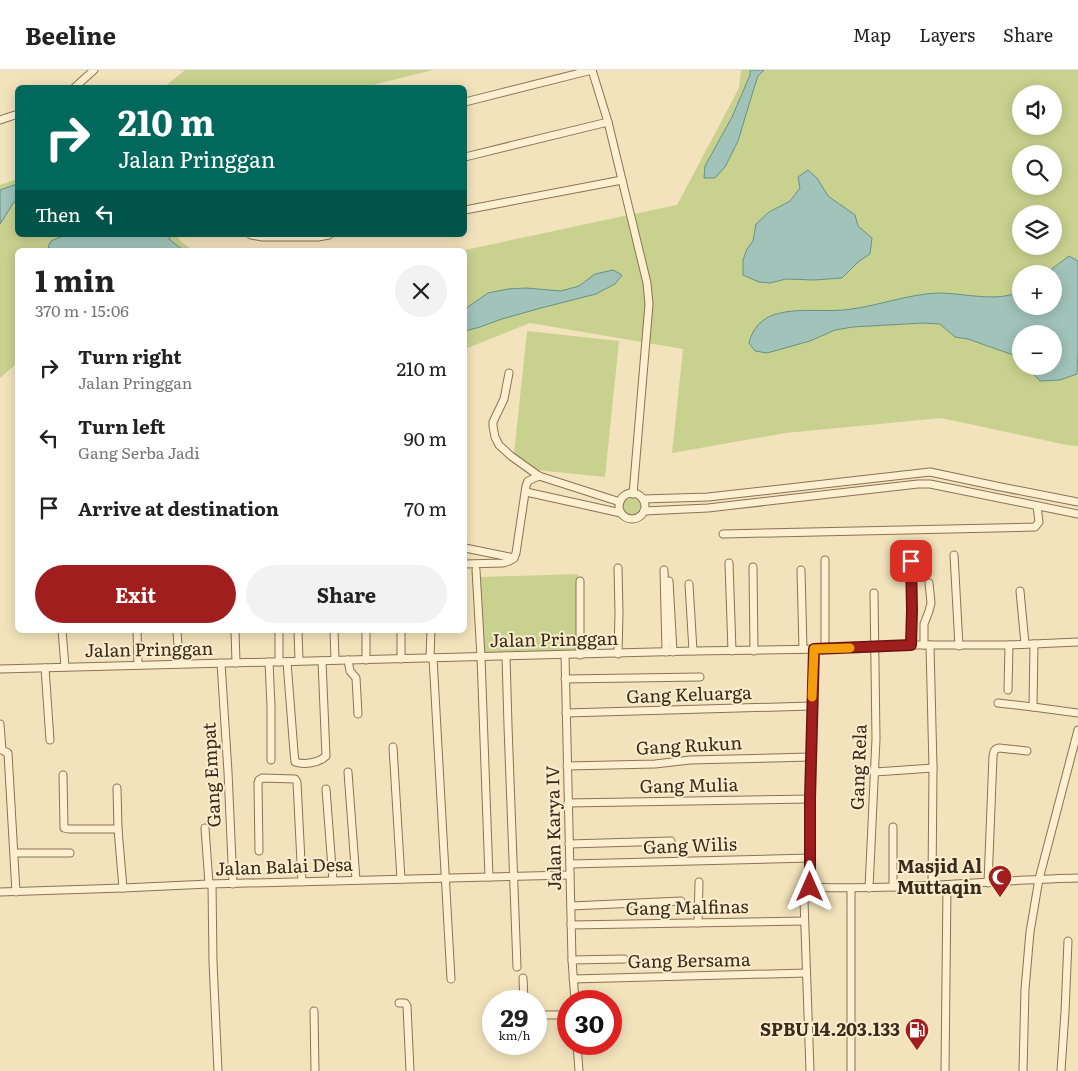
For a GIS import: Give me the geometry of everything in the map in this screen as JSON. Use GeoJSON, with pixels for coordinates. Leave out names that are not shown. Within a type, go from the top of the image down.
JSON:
{"type":"FeatureCollection","features":[{"type":"Feature","properties":{"kind":"street"},"geometry":{"type":"LineString","coordinates":[[77,85],[94,70]]}},
{"type":"Feature","properties":{"kind":"street"},"geometry":{"type":"LineString","coordinates":[[467,101],[592,70],[608,122],[647,283],[649,304],[633,494]]}},
{"type":"Feature","properties":{"kind":"street"},"geometry":{"type":"LineString","coordinates":[[0,120],[15,115]]}},
{"type":"Feature","properties":{"kind":"street"},"geometry":{"type":"LineString","coordinates":[[467,157],[608,122]]}},
{"type":"Feature","properties":{"kind":"street"},"geometry":{"type":"LineString","coordinates":[[467,210],[622,180]]}},
{"type":"Feature","properties":{"kind":"street"},"geometry":{"type":"LineString","coordinates":[[509,373],[504,399],[493,422],[494,436],[499,445],[539,476],[620,502]]}},
{"type":"Feature","properties":{"kind":"street"},"geometry":{"type":"LineString","coordinates":[[643,500],[708,497],[930,472],[1078,502]]}},
{"type":"Feature","properties":{"kind":"street"},"geometry":{"type":"LineString","coordinates":[[467,564],[503,563],[514,558],[526,486],[528,481],[539,476]]}},
{"type":"Feature","properties":{"kind":"street"},"geometry":{"type":"LineString","coordinates":[[526,492],[621,513],[623,516],[631,519],[638,517],[644,511],[708,508],[930,484],[1078,514]]}},
{"type":"Feature","properties":{"kind":"street"},"geometry":{"type":"LineString","coordinates":[[817,485],[818,496]]}},
{"type":"Feature","properties":{"kind":"street"},"geometry":{"type":"LineString","coordinates":[[992,497],[996,486]]}},
{"type":"Feature","properties":{"kind":"street"},"geometry":{"type":"LineString","coordinates":[[621,513],[620,502],[625,495],[633,494],[637,494],[643,500],[644,511]]}},
{"type":"Feature","properties":{"kind":"street"},"geometry":{"type":"LineString","coordinates":[[723,534],[1035,527],[1038,522],[1037,506]]}},
{"type":"Feature","properties":{"kind":"street"},"geometry":{"type":"LineString","coordinates":[[467,548],[514,558]]}},
{"type":"Feature","properties":{"kind":"street"},"geometry":{"type":"LineString","coordinates":[[954,556],[959,646]]}},
{"type":"Feature","properties":{"kind":"street"},"geometry":{"type":"LineString","coordinates":[[825,560],[825,649]]}},
{"type":"Feature","properties":{"kind":"street"},"geometry":{"type":"LineString","coordinates":[[911,561],[911,645]]}},
{"type":"Feature","properties":{"kind":"street"},"geometry":{"type":"LineString","coordinates":[[730,563],[732,651]]}},
{"type":"Feature","properties":{"kind":"street"},"geometry":{"type":"LineString","coordinates":[[753,567],[754,651]]}},
{"type":"Feature","properties":{"kind":"street"},"geometry":{"type":"LineString","coordinates":[[618,568],[620,613],[618,654]]}},
{"type":"Feature","properties":{"kind":"street"},"geometry":{"type":"LineString","coordinates":[[476,570],[489,877]]}},
{"type":"Feature","properties":{"kind":"street"},"geometry":{"type":"LineString","coordinates":[[664,570],[669,652]]}},
{"type":"Feature","properties":{"kind":"street"},"geometry":{"type":"LineString","coordinates":[[801,570],[803,649]]}},
{"type":"Feature","properties":{"kind":"street"},"geometry":{"type":"LineString","coordinates":[[580,581],[580,654]]}},
{"type":"Feature","properties":{"kind":"street"},"geometry":{"type":"LineString","coordinates":[[669,652],[670,581]]}},
{"type":"Feature","properties":{"kind":"street"},"geometry":{"type":"LineString","coordinates":[[929,583],[931,603],[924,624],[927,645],[933,768],[932,885]]}},
{"type":"Feature","properties":{"kind":"street"},"geometry":{"type":"LineString","coordinates":[[690,584],[693,651]]}},
{"type":"Feature","properties":{"kind":"street"},"geometry":{"type":"LineString","coordinates":[[1020,591],[1025,644]]}},
{"type":"Feature","properties":{"kind":"street","name":"Gang Rela"},"geometry":{"type":"LineString","coordinates":[[869,888],[876,740],[874,593]]}},
{"type":"Feature","properties":{"kind":"street"},"geometry":{"type":"LineString","coordinates":[[62,633],[65,667]]}},
{"type":"Feature","properties":{"kind":"street"},"geometry":{"type":"LineString","coordinates":[[137,633],[138,665]]}},
{"type":"Feature","properties":{"kind":"street"},"geometry":{"type":"LineString","coordinates":[[177,633],[179,664]]}},
{"type":"Feature","properties":{"kind":"street"},"geometry":{"type":"LineString","coordinates":[[235,633],[236,663]]}},
{"type":"Feature","properties":{"kind":"street"},"geometry":{"type":"LineString","coordinates":[[279,633],[295,762],[299,763],[319,761],[326,756],[322,661]]}},
{"type":"Feature","properties":{"kind":"street"},"geometry":{"type":"LineString","coordinates":[[298,633],[299,661]]}},
{"type":"Feature","properties":{"kind":"street"},"geometry":{"type":"LineString","coordinates":[[334,633],[335,660]]}},
{"type":"Feature","properties":{"kind":"street"},"geometry":{"type":"LineString","coordinates":[[366,633],[366,660]]}},
{"type":"Feature","properties":{"kind":"street"},"geometry":{"type":"LineString","coordinates":[[401,633],[402,658]]}},
{"type":"Feature","properties":{"kind":"street"},"geometry":{"type":"LineString","coordinates":[[431,633],[451,979]]}},
{"type":"Feature","properties":{"kind":"street","name":"Jalan Pringgan"},"geometry":{"type":"LineString","coordinates":[[0,669],[1078,642]]}},
{"type":"Feature","properties":{"kind":"street"},"geometry":{"type":"LineString","coordinates":[[1033,707],[1034,644]]}},
{"type":"Feature","properties":{"kind":"street"},"geometry":{"type":"LineString","coordinates":[[1008,690],[1009,645]]}},
{"type":"Feature","properties":{"kind":"street"},"geometry":{"type":"LineString","coordinates":[[810,1071],[804,901],[810,887],[814,649]]}},
{"type":"Feature","properties":{"kind":"street","name":"Jalan Karya IV"},"geometry":{"type":"LineString","coordinates":[[565,655],[574,990]]}},
{"type":"Feature","properties":{"kind":"street"},"geometry":{"type":"LineString","coordinates":[[506,656],[517,967]]}},
{"type":"Feature","properties":{"kind":"street"},"geometry":{"type":"LineString","coordinates":[[348,660],[350,671],[356,678],[358,714]]}},
{"type":"Feature","properties":{"kind":"street"},"geometry":{"type":"LineString","coordinates":[[269,662],[271,760]]}},
{"type":"Feature","properties":{"kind":"street","name":"Gang Empat"},"geometry":{"type":"LineString","coordinates":[[221,664],[233,884]]}},
{"type":"Feature","properties":{"kind":"street"},"geometry":{"type":"LineString","coordinates":[[45,668],[50,740]]}},
{"type":"Feature","properties":{"kind":"street"},"geometry":{"type":"LineString","coordinates":[[565,679],[700,677]]}},
{"type":"Feature","properties":{"kind":"street"},"geometry":{"type":"LineString","coordinates":[[998,704],[1078,713]]}},
{"type":"Feature","properties":{"kind":"street","name":"Gang Keluarga"},"geometry":{"type":"LineString","coordinates":[[566,713],[812,706]]}},
{"type":"Feature","properties":{"kind":"street"},"geometry":{"type":"LineString","coordinates":[[0,724],[2,750],[8,752],[16,892]]}},
{"type":"Feature","properties":{"kind":"street"},"geometry":{"type":"LineString","coordinates":[[1023,1071],[1026,979],[1030,932],[1039,879],[1078,730]]}},
{"type":"Feature","properties":{"kind":"street"},"geometry":{"type":"LineString","coordinates":[[393,747],[402,879]]}},
{"type":"Feature","properties":{"kind":"street"},"geometry":{"type":"LineString","coordinates":[[988,883],[994,751],[996,748],[1027,750]]}},
{"type":"Feature","properties":{"kind":"street","name":"Gang Rukun"},"geometry":{"type":"LineString","coordinates":[[567,766],[811,757]]}},
{"type":"Feature","properties":{"kind":"street"},"geometry":{"type":"LineString","coordinates":[[874,772],[933,768]]}},
{"type":"Feature","properties":{"kind":"street"},"geometry":{"type":"LineString","coordinates":[[348,772],[356,880]]}},
{"type":"Feature","properties":{"kind":"street"},"geometry":{"type":"LineString","coordinates":[[63,775],[64,828],[118,829]]}},
{"type":"Feature","properties":{"kind":"street"},"geometry":{"type":"LineString","coordinates":[[259,851],[258,783],[262,778],[295,779],[297,782],[302,882]]}},
{"type":"Feature","properties":{"kind":"street"},"geometry":{"type":"LineString","coordinates":[[117,788],[123,888]]}},
{"type":"Feature","properties":{"kind":"street"},"geometry":{"type":"LineString","coordinates":[[326,789],[332,881]]}},
{"type":"Feature","properties":{"kind":"street","name":"Gang Mulia"},"geometry":{"type":"LineString","coordinates":[[568,803],[810,799]]}},
{"type":"Feature","properties":{"kind":"street"},"geometry":{"type":"LineString","coordinates":[[893,827],[893,887]]}},
{"type":"Feature","properties":{"kind":"street"},"geometry":{"type":"LineString","coordinates":[[205,828],[210,884],[218,1071]]}},
{"type":"Feature","properties":{"kind":"street"},"geometry":{"type":"LineString","coordinates":[[569,844],[671,841]]}},
{"type":"Feature","properties":{"kind":"street"},"geometry":{"type":"LineString","coordinates":[[15,854],[70,854]]}},
{"type":"Feature","properties":{"kind":"street","name":"Gang Wilis"},"geometry":{"type":"LineString","coordinates":[[570,864],[810,858]]}},
{"type":"Feature","properties":{"kind":"street","name":"Jalan Balai Desa"},"geometry":{"type":"LineString","coordinates":[[0,892],[210,884],[570,875]]}},
{"type":"Feature","properties":{"kind":"street"},"geometry":{"type":"LineString","coordinates":[[810,887],[851,889],[1078,878]]}},
{"type":"Feature","properties":{"kind":"street"},"geometry":{"type":"LineString","coordinates":[[698,923],[699,882]]}},
{"type":"Feature","properties":{"kind":"street"},"geometry":{"type":"LineString","coordinates":[[945,1071],[947,885]]}},
{"type":"Feature","properties":{"kind":"street"},"geometry":{"type":"LineString","coordinates":[[851,889],[851,1071]]}},
{"type":"Feature","properties":{"kind":"street"},"geometry":{"type":"LineString","coordinates":[[571,906],[681,902]]}},
{"type":"Feature","properties":{"kind":"street","name":"Gang Malfinas"},"geometry":{"type":"LineString","coordinates":[[571,925],[804,921]]}},
{"type":"Feature","properties":{"kind":"street"},"geometry":{"type":"LineString","coordinates":[[1061,1071],[1068,941]]}},
{"type":"Feature","properties":{"kind":"street"},"geometry":{"type":"LineString","coordinates":[[572,960],[624,959]]}},
{"type":"Feature","properties":{"kind":"street","name":"Gang Bersama"},"geometry":{"type":"LineString","coordinates":[[573,979],[806,973]]}},
{"type":"Feature","properties":{"kind":"street"},"geometry":{"type":"LineString","coordinates":[[522,978],[523,990]]}},
{"type":"Feature","properties":{"kind":"street"},"geometry":{"type":"LineString","coordinates":[[399,1003],[405,1003],[407,1006],[410,1071]]}},
{"type":"Feature","properties":{"kind":"street"},"geometry":{"type":"LineString","coordinates":[[314,1011],[315,1071]]}},
{"type":"Feature","properties":{"kind":"street"},"geometry":{"type":"LineString","coordinates":[[578,1055],[579,1071]]}},
{"type":"Feature","properties":{"kind":"green space"},"geometry":{"type":"Polygon","coordinates":[[[185,70],[433,70],[373,85],[166,85],[185,70]]]}},
{"type":"Feature","properties":{"kind":"green space"},"geometry":{"type":"Polygon","coordinates":[[[741,70],[1078,70],[1078,446],[941,418],[786,433],[672,453],[683,349],[530,323],[467,348],[467,250],[677,205],[739,88],[741,70]]]}},
{"type":"Feature","properties":{"kind":"green space"},"geometry":{"type":"Polygon","coordinates":[[[15,180],[15,237],[178,237],[181,242],[190,248],[15,248],[15,365],[0,378],[0,185],[15,180]]]}},
{"type":"Feature","properties":{"kind":"green space"},"geometry":{"type":"Polygon","coordinates":[[[527,331],[619,341],[605,477],[537,470],[514,454],[527,331]]]}},
{"type":"Feature","properties":{"kind":"green space"},"geometry":{"type":"Polygon","coordinates":[[[632,497],[638,500],[641,506],[638,512],[632,515],[626,512],[623,506],[626,500],[632,497]]]}},
{"type":"Feature","properties":{"kind":"green space"},"geometry":{"type":"Polygon","coordinates":[[[578,574],[580,651],[483,655],[480,577],[578,574]]]}},
{"type":"Feature","properties":{"kind":"water"},"geometry":{"type":"Polygon","coordinates":[[[750,70],[764,70],[758,76],[738,141],[725,167],[715,178],[704,178],[705,166],[732,117],[750,75],[750,70]]]}},
{"type":"Feature","properties":{"kind":"water"},"geometry":{"type":"Polygon","coordinates":[[[808,170],[817,178],[828,196],[855,215],[858,226],[872,238],[870,254],[858,262],[842,278],[786,279],[770,283],[759,282],[743,275],[743,260],[747,249],[753,241],[756,224],[769,212],[790,201],[800,188],[798,177],[808,170]]]}},
{"type":"Feature","properties":{"kind":"water"},"geometry":{"type":"Polygon","coordinates":[[[15,185],[15,202],[0,224],[0,190],[15,185]]]}},
{"type":"Feature","properties":{"kind":"water"},"geometry":{"type":"Polygon","coordinates":[[[60,237],[169,237],[180,248],[49,248],[48,247],[51,241],[60,237]]]}},
{"type":"Feature","properties":{"kind":"water"},"geometry":{"type":"Polygon","coordinates":[[[1069,256],[1078,261],[1077,374],[1060,380],[1040,381],[1034,375],[1062,375],[1062,325],[1012,325],[1012,355],[968,339],[955,337],[940,324],[923,323],[853,327],[835,330],[810,341],[767,353],[755,351],[749,343],[758,325],[766,318],[776,314],[795,311],[852,309],[906,297],[938,293],[981,297],[1012,295],[1012,315],[1062,315],[1062,265],[1057,265],[1069,256]]]}},
{"type":"Feature","properties":{"kind":"water"},"geometry":{"type":"Polygon","coordinates":[[[613,270],[622,275],[615,284],[596,294],[502,319],[467,330],[467,308],[488,293],[526,288],[561,291],[579,286],[595,274],[613,270]]]}},
{"type":"Feature","properties":{"kind":"slow traffic"},"geometry":{"type":"LineString","coordinates":[[812,697],[814,649],[850,648]]}},
{"type":"Feature","properties":{"kind":"place","name":"Masjid Al Muttaqin"},"geometry":{"type":"Point","coordinates":[1000,898]}},
{"type":"Feature","properties":{"kind":"place","name":"SPBU 14.203.133"},"geometry":{"type":"Point","coordinates":[917,1051]}},
{"type":"Feature","properties":{"kind":"route"},"geometry":{"type":"LineString","coordinates":[[810,887],[814,649],[911,645],[911,561]]}}]}
